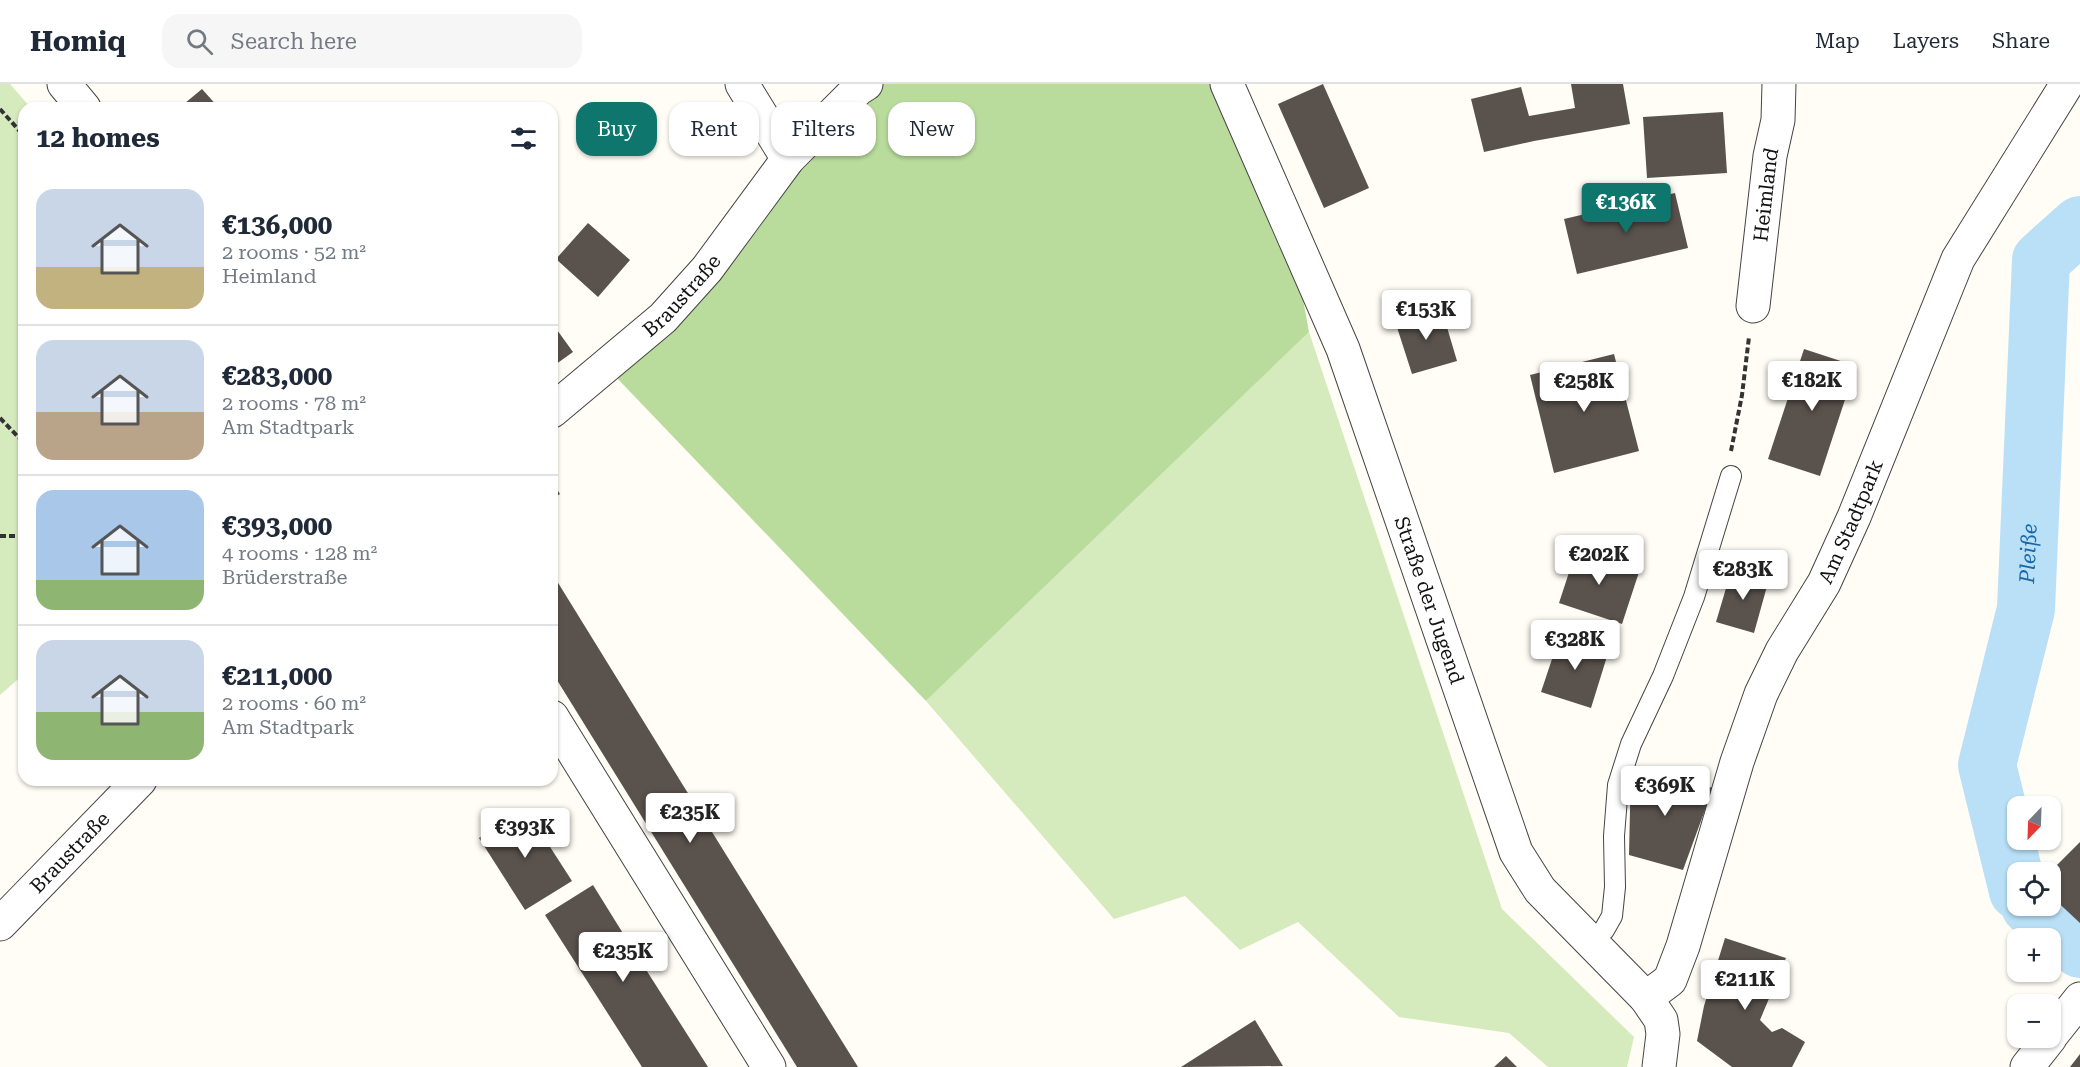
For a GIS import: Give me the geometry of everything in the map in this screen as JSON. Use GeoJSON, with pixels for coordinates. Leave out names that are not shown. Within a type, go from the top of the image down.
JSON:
{"type":"FeatureCollection","features":[{"type":"Feature","properties":{"kind":"street"},"geometry":{"type":"LineString","coordinates":[[64,84],[79,102]]}},
{"type":"Feature","properties":{"kind":"street"},"geometry":{"type":"LineString","coordinates":[[742,84],[788,159]]}},
{"type":"Feature","properties":{"kind":"street","name":"Braustraße"},"geometry":{"type":"LineString","coordinates":[[558,406],[663,318],[707,269],[788,159],[858,89],[866,84]]}},
{"type":"Feature","properties":{"kind":"street","name":"Straße der Jugend"},"geometry":{"type":"LineString","coordinates":[[1227,84],[1343,349],[1516,852],[1540,890],[1646,998],[1661,1020],[1668,1065]]}},
{"type":"Feature","properties":{"kind":"street","name":"Heimland"},"geometry":{"type":"LineString","coordinates":[[1753,306],[1770,156],[1778,120],[1779,84]]}},
{"type":"Feature","properties":{"kind":"street","name":"Am Stadtpark"},"geometry":{"type":"LineString","coordinates":[[1646,998],[1670,980],[1683,946],[1737,762],[1761,694],[1782,651],[1824,583],[1854,517],[1958,259],[2067,84]]}},
{"type":"Feature","properties":{"kind":"street"},"geometry":{"type":"LineString","coordinates":[[558,727],[769,1067]]}},
{"type":"Feature","properties":{"kind":"street","name":"Braustraße"},"geometry":{"type":"LineString","coordinates":[[0,924],[134,786]]}},
{"type":"Feature","properties":{"kind":"street"},"geometry":{"type":"LineString","coordinates":[[2061,1023],[2080,999]]}},
{"type":"Feature","properties":{"kind":"street"},"geometry":{"type":"LineString","coordinates":[[2027,1067],[2042,1048]]}},
{"type":"Feature","properties":{"kind":"lane"},"geometry":{"type":"LineString","coordinates":[[1591,942],[1604,930],[1612,916],[1616,887],[1614,836],[1618,785],[1631,744],[1663,676],[1694,597],[1731,476]]}},
{"type":"Feature","properties":{"kind":"path"},"geometry":{"type":"LineString","coordinates":[[0,109],[18,129]]}},
{"type":"Feature","properties":{"kind":"path"},"geometry":{"type":"LineString","coordinates":[[1731,476],[1731,452],[1742,395],[1753,306]]}},
{"type":"Feature","properties":{"kind":"path"},"geometry":{"type":"LineString","coordinates":[[0,418],[18,437]]}},
{"type":"Feature","properties":{"kind":"path"},"geometry":{"type":"LineString","coordinates":[[0,536],[18,536]]}},
{"type":"Feature","properties":{"kind":"green space"},"geometry":{"type":"Polygon","coordinates":[[[0,84],[10,84],[26,102],[18,102],[18,679],[0,695],[0,84]]]}},
{"type":"Feature","properties":{"kind":"green space"},"geometry":{"type":"Polygon","coordinates":[[[866,84],[1227,84],[1290,229],[1309,332],[926,701],[616,377],[805,156],[876,156],[876,102],[851,102],[866,84]]]}},
{"type":"Feature","properties":{"kind":"green space"},"geometry":{"type":"Polygon","coordinates":[[[1309,332],[1502,909],[1634,1037],[1627,1067],[1548,1067],[1509,1033],[1399,1017],[1298,922],[1240,950],[1185,896],[1114,919],[926,701],[1309,332]]]}},
{"type":"Feature","properties":{"kind":"building"},"geometry":{"type":"Polygon","coordinates":[[[1323,84],[1369,188],[1324,208],[1278,104],[1323,84]]]}},
{"type":"Feature","properties":{"kind":"building"},"geometry":{"type":"Polygon","coordinates":[[[1571,84],[1623,84],[1630,124],[1484,152],[1471,99],[1521,87],[1529,116],[1575,108],[1571,84]]]}},
{"type":"Feature","properties":{"kind":"building"},"geometry":{"type":"Polygon","coordinates":[[[202,89],[214,102],[186,102],[202,89]]]}},
{"type":"Feature","properties":{"kind":"building"},"geometry":{"type":"Polygon","coordinates":[[[1723,112],[1727,173],[1647,178],[1643,117],[1723,112]]]}},
{"type":"Feature","properties":{"kind":"building"},"geometry":{"type":"Polygon","coordinates":[[[1675,193],[1688,248],[1577,274],[1564,219],[1675,193]]]}},
{"type":"Feature","properties":{"kind":"building"},"geometry":{"type":"Polygon","coordinates":[[[588,223],[630,260],[598,297],[558,261],[558,257],[588,223]]]}},
{"type":"Feature","properties":{"kind":"building"},"geometry":{"type":"Polygon","coordinates":[[[1441,307],[1457,361],[1412,374],[1395,321],[1441,307]]]}},
{"type":"Feature","properties":{"kind":"building"},"geometry":{"type":"Polygon","coordinates":[[[558,331],[573,352],[558,363],[558,331]]]}},
{"type":"Feature","properties":{"kind":"building"},"geometry":{"type":"Polygon","coordinates":[[[1804,349],[1856,366],[1820,476],[1768,459],[1804,349]]]}},
{"type":"Feature","properties":{"kind":"building"},"geometry":{"type":"Polygon","coordinates":[[[1614,354],[1639,451],[1554,473],[1530,375],[1614,354]]]}},
{"type":"Feature","properties":{"kind":"building"},"geometry":{"type":"Polygon","coordinates":[[[1577,548],[1640,569],[1622,624],[1559,603],[1577,548]]]}},
{"type":"Feature","properties":{"kind":"building"},"geometry":{"type":"Polygon","coordinates":[[[1732,568],[1769,579],[1754,633],[1716,622],[1732,568]]]}},
{"type":"Feature","properties":{"kind":"building"},"geometry":{"type":"Polygon","coordinates":[[[558,583],[858,1067],[797,1067],[558,682],[558,583]]]}},
{"type":"Feature","properties":{"kind":"building"},"geometry":{"type":"Polygon","coordinates":[[[1560,635],[1609,650],[1591,708],[1541,692],[1560,635]]]}},
{"type":"Feature","properties":{"kind":"building"},"geometry":{"type":"Polygon","coordinates":[[[1631,766],[1713,788],[1683,870],[1629,855],[1631,766]]]}},
{"type":"Feature","properties":{"kind":"building"},"geometry":{"type":"Polygon","coordinates":[[[525,808],[572,881],[525,910],[479,838],[525,808]]]}},
{"type":"Feature","properties":{"kind":"building"},"geometry":{"type":"Polygon","coordinates":[[[2080,842],[2080,923],[2061,905],[2060,862],[2080,842]]]}},
{"type":"Feature","properties":{"kind":"building"},"geometry":{"type":"Polygon","coordinates":[[[593,885],[708,1067],[642,1067],[545,915],[593,885]]]}},
{"type":"Feature","properties":{"kind":"building"},"geometry":{"type":"Polygon","coordinates":[[[1725,938],[1786,958],[1760,1020],[1772,1032],[1782,1028],[1805,1042],[1792,1067],[1732,1067],[1697,1041],[1704,1006],[1725,938]]]}},
{"type":"Feature","properties":{"kind":"building"},"geometry":{"type":"Polygon","coordinates":[[[1255,1020],[1283,1066],[1181,1067],[1255,1020]]]}},
{"type":"Feature","properties":{"kind":"building"},"geometry":{"type":"Polygon","coordinates":[[[2080,1054],[2080,1067],[2070,1067],[2080,1054]]]}},
{"type":"Feature","properties":{"kind":"building"},"geometry":{"type":"Polygon","coordinates":[[[1506,1056],[1517,1067],[1494,1067],[1506,1056]]]}},
{"type":"Feature","properties":{"kind":"waterway","name":"Pleiße"},"geometry":{"type":"LineString","coordinates":[[2011,862],[1987,765],[2026,609],[2041,260],[2080,225]]}},
{"type":"Feature","properties":{"kind":"waterway","name":"Pleiße"},"geometry":{"type":"LineString","coordinates":[[2042,916],[2080,949]]}}]}
